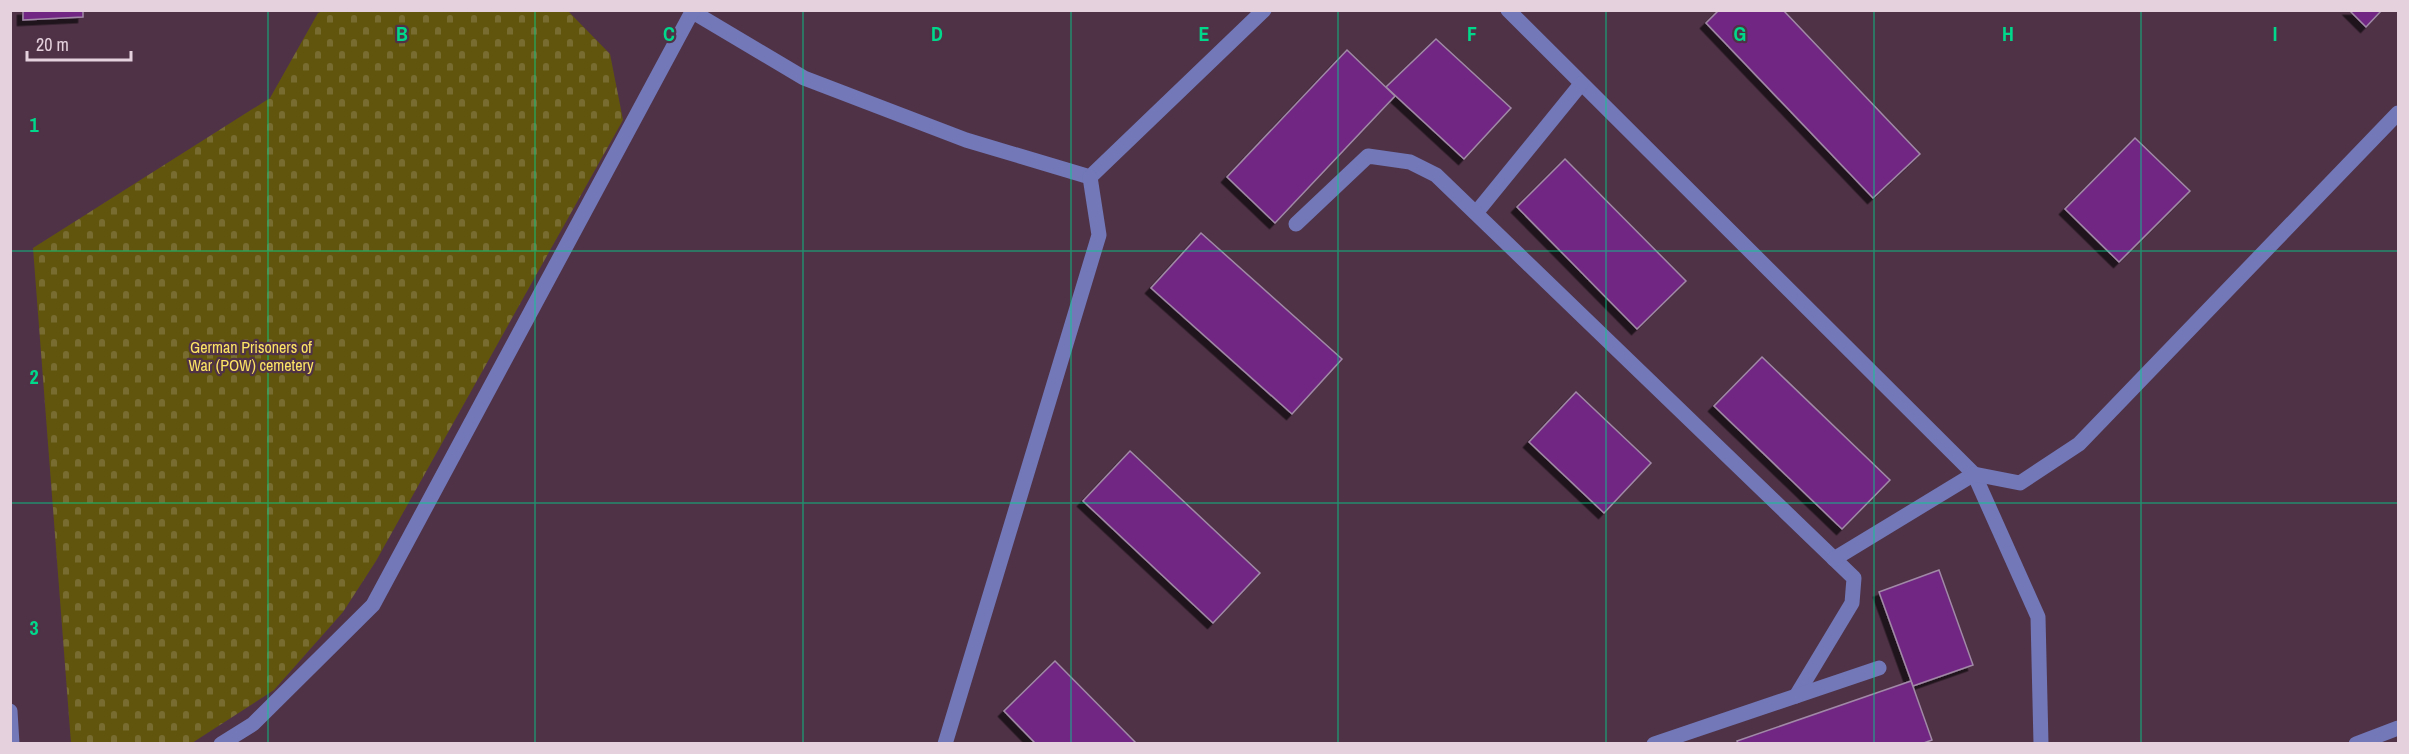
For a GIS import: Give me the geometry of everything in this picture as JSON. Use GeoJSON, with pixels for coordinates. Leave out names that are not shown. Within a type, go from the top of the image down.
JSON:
{"type":"FeatureCollection","features":[{"type":"Feature","properties":{"kind":"street"},"geometry":{"type":"LineString","coordinates":[[1090,177],[1264,10]]}},
{"type":"Feature","properties":{"kind":"street"},"geometry":{"type":"LineString","coordinates":[[1508,10],[1974,474],[2038,617],[2041,744]]}},
{"type":"Feature","properties":{"kind":"street"},"geometry":{"type":"LineString","coordinates":[[220,744],[253,724],[373,605],[693,11],[804,78],[966,140],[1090,177]]}},
{"type":"Feature","properties":{"kind":"street"},"geometry":{"type":"LineString","coordinates":[[1476,213],[1581,84]]}},
{"type":"Feature","properties":{"kind":"street"},"geometry":{"type":"LineString","coordinates":[[1834,559],[1974,474],[2020,483],[2079,444],[2398,113]]}},
{"type":"Feature","properties":{"kind":"street"},"geometry":{"type":"LineString","coordinates":[[1296,224],[1368,156],[1410,162],[1436,175],[1854,578],[1852,603],[1796,696]]}},
{"type":"Feature","properties":{"kind":"street"},"geometry":{"type":"LineString","coordinates":[[945,744],[1099,235],[1090,177]]}},
{"type":"Feature","properties":{"kind":"street"},"geometry":{"type":"LineString","coordinates":[[1654,744],[1879,668]]}},
{"type":"Feature","properties":{"kind":"street"},"geometry":{"type":"LineString","coordinates":[[10,711],[12,744]]}},
{"type":"Feature","properties":{"kind":"street"},"geometry":{"type":"LineString","coordinates":[[2356,744],[2398,728]]}},
{"type":"Feature","properties":{"kind":"green space","name":"German Prisoners of War (POW) cemetery"},"geometry":{"type":"Polygon","coordinates":[[[325,10],[568,11],[610,54],[623,120],[376,561],[343,612],[274,690],[192,743],[71,743],[33,248],[270,98],[318,13],[325,10]]]}},
{"type":"Feature","properties":{"kind":"building"},"geometry":{"type":"Polygon","coordinates":[[[23,10],[83,10],[83,17],[23,20],[23,10]]]}},
{"type":"Feature","properties":{"kind":"building"},"geometry":{"type":"Polygon","coordinates":[[[1719,10],[1783,10],[1920,154],[1873,198],[1706,23],[1719,10]]]}},
{"type":"Feature","properties":{"kind":"building"},"geometry":{"type":"Polygon","coordinates":[[[2349,10],[2382,10],[2366,27],[2349,10]]]}},
{"type":"Feature","properties":{"kind":"building"},"geometry":{"type":"Polygon","coordinates":[[[1436,39],[1511,108],[1464,159],[1386,87],[1436,39]]]}},
{"type":"Feature","properties":{"kind":"building"},"geometry":{"type":"Polygon","coordinates":[[[1347,50],[1395,96],[1275,223],[1227,177],[1347,50]]]}},
{"type":"Feature","properties":{"kind":"building"},"geometry":{"type":"Polygon","coordinates":[[[2135,138],[2190,191],[2119,262],[2065,209],[2135,138]]]}},
{"type":"Feature","properties":{"kind":"building"},"geometry":{"type":"Polygon","coordinates":[[[1565,159],[1686,281],[1637,329],[1517,207],[1565,159]]]}},
{"type":"Feature","properties":{"kind":"building"},"geometry":{"type":"Polygon","coordinates":[[[1201,233],[1342,359],[1292,414],[1151,288],[1201,233]]]}},
{"type":"Feature","properties":{"kind":"building"},"geometry":{"type":"Polygon","coordinates":[[[1762,357],[1890,480],[1842,529],[1714,406],[1762,357]]]}},
{"type":"Feature","properties":{"kind":"building"},"geometry":{"type":"Polygon","coordinates":[[[1576,392],[1651,463],[1604,513],[1529,442],[1576,392]]]}},
{"type":"Feature","properties":{"kind":"building"},"geometry":{"type":"Polygon","coordinates":[[[1130,451],[1260,573],[1213,623],[1083,501],[1130,451]]]}},
{"type":"Feature","properties":{"kind":"building"},"geometry":{"type":"Polygon","coordinates":[[[1939,570],[1973,665],[1913,686],[1879,592],[1939,570]]]}},
{"type":"Feature","properties":{"kind":"building"},"geometry":{"type":"Polygon","coordinates":[[[1055,661],[1137,744],[1036,744],[1004,711],[1055,661]]]}},
{"type":"Feature","properties":{"kind":"building"},"geometry":{"type":"Polygon","coordinates":[[[1911,681],[1932,740],[1921,744],[1738,744],[1737,741],[1911,681]]]}}]}
